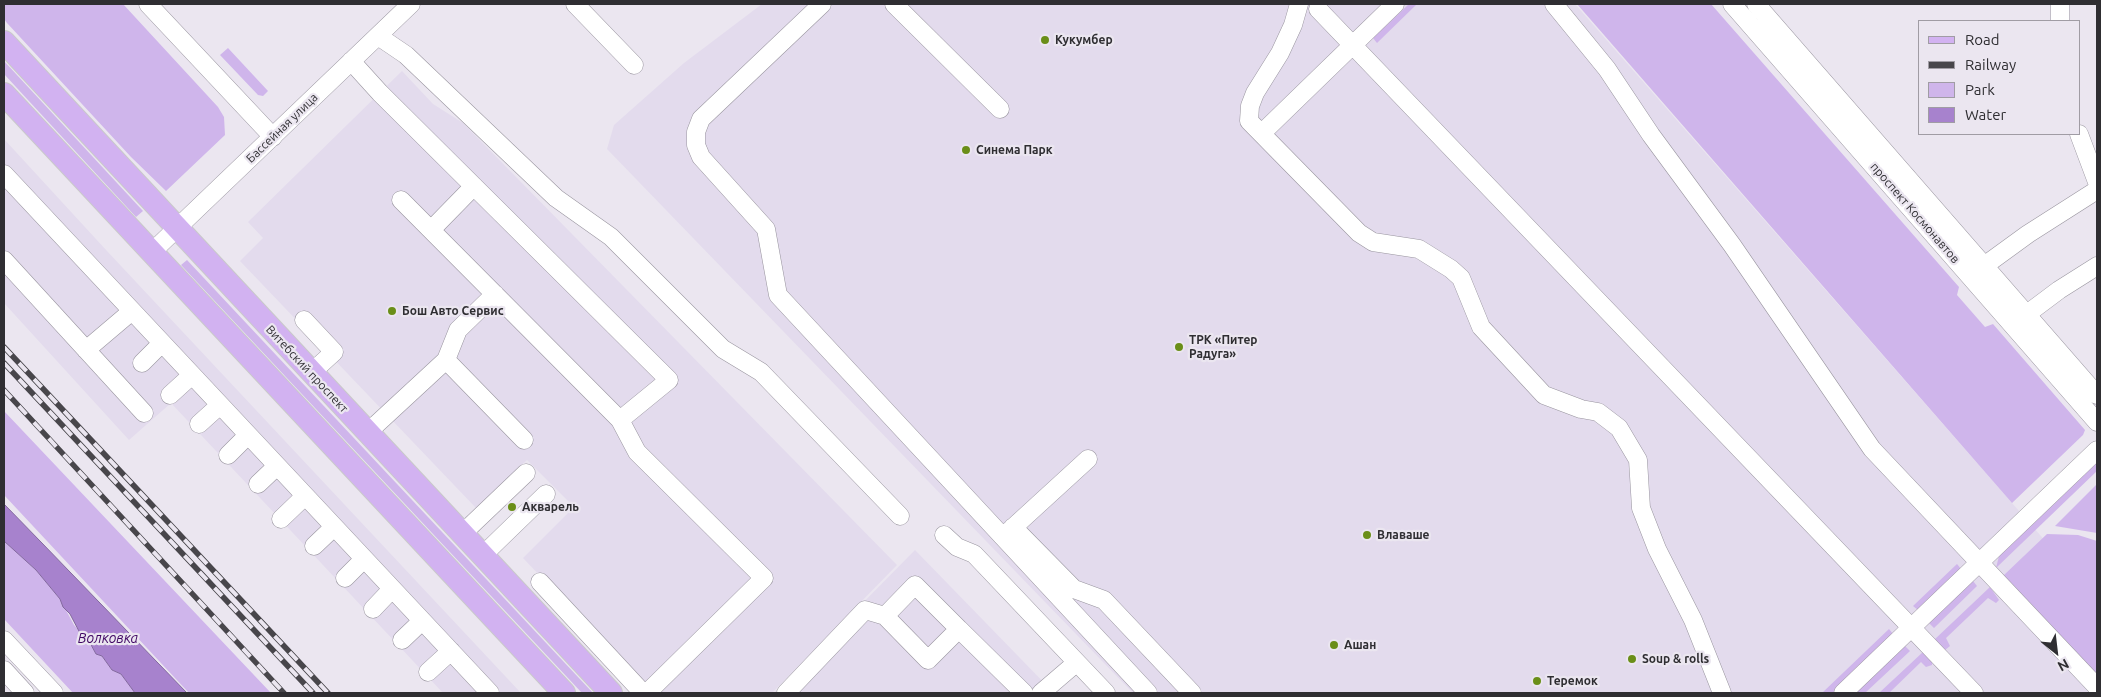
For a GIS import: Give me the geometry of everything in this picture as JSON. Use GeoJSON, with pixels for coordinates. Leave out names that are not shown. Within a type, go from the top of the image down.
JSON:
{"type":"FeatureCollection","features":[{"type":"Feature","properties":{"kind":"main road","name":"Витебский проспект"},"geometry":{"type":"LineString","coordinates":[[4,42],[311,374],[611,693]]}},
{"type":"Feature","properties":{"kind":"main road"},"geometry":{"type":"LineString","coordinates":[[4,94],[564,693]]}},
{"type":"Feature","properties":{"kind":"street"},"geometry":{"type":"LineString","coordinates":[[148,4],[273,137]]}},
{"type":"Feature","properties":{"kind":"street","name":"Бассейная улица"},"geometry":{"type":"LineString","coordinates":[[152,252],[411,4]]}},
{"type":"Feature","properties":{"kind":"street"},"geometry":{"type":"LineString","coordinates":[[575,4],[634,65]]}},
{"type":"Feature","properties":{"kind":"street"},"geometry":{"type":"LineString","coordinates":[[822,4],[701,119],[696,132],[696,145],[701,157],[766,228],[778,295],[1008,532],[1148,693]]}},
{"type":"Feature","properties":{"kind":"street"},"geometry":{"type":"LineString","coordinates":[[894,4],[1000,109]]}},
{"type":"Feature","properties":{"kind":"street"},"geometry":{"type":"LineString","coordinates":[[1299,4],[1294,25],[1280,53],[1255,93],[1250,106],[1249,121],[1359,234],[1373,242],[1419,249],[1456,274],[1465,286],[1481,327],[1544,395],[1581,409],[1598,412],[1619,428],[1638,460],[1641,508],[1644,516],[1657,549],[1693,620],[1722,693]]}},
{"type":"Feature","properties":{"kind":"street"},"geometry":{"type":"LineString","coordinates":[[1262,133],[1395,4]]}},
{"type":"Feature","properties":{"kind":"street"},"geometry":{"type":"LineString","coordinates":[[1554,4],[1607,69],[1651,134],[1732,245],[1872,449],[2097,687]]}},
{"type":"Feature","properties":{"kind":"street","name":"проспект Космонавтов"},"geometry":{"type":"LineString","coordinates":[[1732,4],[2097,422]]}},
{"type":"Feature","properties":{"kind":"street"},"geometry":{"type":"LineString","coordinates":[[2060,4],[2060,20]]}},
{"type":"Feature","properties":{"kind":"street","name":"проспект Космонавтов"},"geometry":{"type":"LineString","coordinates":[[1760,5],[2097,395]]}},
{"type":"Feature","properties":{"kind":"street"},"geometry":{"type":"LineString","coordinates":[[1318,9],[1974,693]]}},
{"type":"Feature","properties":{"kind":"street"},"geometry":{"type":"LineString","coordinates":[[378,36],[406,55],[556,198],[611,237],[724,349],[761,372],[900,516]]}},
{"type":"Feature","properties":{"kind":"street"},"geometry":{"type":"LineString","coordinates":[[352,61],[474,186],[669,380],[620,420]]}},
{"type":"Feature","properties":{"kind":"street"},"geometry":{"type":"LineString","coordinates":[[2078,135],[2097,182]]}},
{"type":"Feature","properties":{"kind":"street"},"geometry":{"type":"LineString","coordinates":[[4,174],[451,651],[481,690]]}},
{"type":"Feature","properties":{"kind":"street"},"geometry":{"type":"LineString","coordinates":[[431,230],[474,186]]}},
{"type":"Feature","properties":{"kind":"street"},"geometry":{"type":"LineString","coordinates":[[1984,266],[2028,234],[2097,190]]}},
{"type":"Feature","properties":{"kind":"street"},"geometry":{"type":"LineString","coordinates":[[401,200],[620,420],[637,452],[764,578],[647,693]]}},
{"type":"Feature","properties":{"kind":"street"},"geometry":{"type":"LineString","coordinates":[[4,260],[144,413]]}},
{"type":"Feature","properties":{"kind":"street"},"geometry":{"type":"LineString","coordinates":[[2026,314],[2097,266]]}},
{"type":"Feature","properties":{"kind":"street"},"geometry":{"type":"LineString","coordinates":[[367,433],[446,360],[458,330],[495,294]]}},
{"type":"Feature","properties":{"kind":"street"},"geometry":{"type":"LineString","coordinates":[[86,350],[132,311]]}},
{"type":"Feature","properties":{"kind":"street"},"geometry":{"type":"LineString","coordinates":[[304,320],[334,352],[311,374]]}},
{"type":"Feature","properties":{"kind":"street"},"geometry":{"type":"LineString","coordinates":[[142,363],[162,343]]}},
{"type":"Feature","properties":{"kind":"street"},"geometry":{"type":"LineString","coordinates":[[446,360],[524,440]]}},
{"type":"Feature","properties":{"kind":"street"},"geometry":{"type":"LineString","coordinates":[[170,395],[192,375]]}},
{"type":"Feature","properties":{"kind":"street"},"geometry":{"type":"LineString","coordinates":[[199,424],[220,405]]}},
{"type":"Feature","properties":{"kind":"street"},"geometry":{"type":"LineString","coordinates":[[228,455],[248,435]]}},
{"type":"Feature","properties":{"kind":"street"},"geometry":{"type":"LineString","coordinates":[[1843,693],[2097,450]]}},
{"type":"Feature","properties":{"kind":"street"},"geometry":{"type":"LineString","coordinates":[[1008,532],[1088,459]]}},
{"type":"Feature","properties":{"kind":"street"},"geometry":{"type":"LineString","coordinates":[[258,484],[277,466]]}},
{"type":"Feature","properties":{"kind":"street"},"geometry":{"type":"LineString","coordinates":[[462,534],[526,474]]}},
{"type":"Feature","properties":{"kind":"street"},"geometry":{"type":"LineString","coordinates":[[482,556],[546,494]]}},
{"type":"Feature","properties":{"kind":"street"},"geometry":{"type":"LineString","coordinates":[[281,518],[305,496]]}},
{"type":"Feature","properties":{"kind":"street"},"geometry":{"type":"LineString","coordinates":[[314,546],[334,527]]}},
{"type":"Feature","properties":{"kind":"street"},"geometry":{"type":"LineString","coordinates":[[1008,532],[1074,589],[1104,600],[1192,693]]}},
{"type":"Feature","properties":{"kind":"street"},"geometry":{"type":"LineString","coordinates":[[944,535],[957,547],[974,554],[1106,693]]}},
{"type":"Feature","properties":{"kind":"street"},"geometry":{"type":"LineString","coordinates":[[345,578],[364,559]]}},
{"type":"Feature","properties":{"kind":"street"},"geometry":{"type":"LineString","coordinates":[[540,582],[643,693]]}},
{"type":"Feature","properties":{"kind":"street"},"geometry":{"type":"LineString","coordinates":[[885,616],[915,585],[1024,693]]}},
{"type":"Feature","properties":{"kind":"street"},"geometry":{"type":"LineString","coordinates":[[373,609],[392,589]]}},
{"type":"Feature","properties":{"kind":"street"},"geometry":{"type":"LineString","coordinates":[[786,693],[865,610],[885,616],[928,660],[959,629]]}},
{"type":"Feature","properties":{"kind":"street"},"geometry":{"type":"LineString","coordinates":[[402,640],[422,621]]}},
{"type":"Feature","properties":{"kind":"street"},"geometry":{"type":"LineString","coordinates":[[4,640],[54,693]]}},
{"type":"Feature","properties":{"kind":"street"},"geometry":{"type":"LineString","coordinates":[[428,672],[451,651]]}},
{"type":"Feature","properties":{"kind":"street"},"geometry":{"type":"LineString","coordinates":[[1041,693],[1076,663]]}},
{"type":"Feature","properties":{"kind":"street"},"geometry":{"type":"LineString","coordinates":[[4,670],[24,693],[39,677]]}},
{"type":"Feature","properties":{"kind":"shaded area"},"geometry":{"type":"Polygon","coordinates":[[[762,4],[1575,4],[2097,600],[2097,693],[1133,693],[607,149],[614,125],[684,63],[762,4]]]}},
{"type":"Feature","properties":{"kind":"shaded area"},"geometry":{"type":"Polygon","coordinates":[[[402,71],[433,104],[463,123],[897,565],[772,693],[652,693],[523,558],[574,507],[527,460],[476,508],[240,261],[263,238],[248,222],[402,71]]]}},
{"type":"Feature","properties":{"kind":"shaded area"},"geometry":{"type":"Polygon","coordinates":[[[4,139],[521,693],[443,693],[171,403],[129,440],[4,303],[4,139]]]}},
{"type":"Feature","properties":{"kind":"shaded area"},"geometry":{"type":"Polygon","coordinates":[[[915,550],[1054,693],[774,693],[915,550]]]}},
{"type":"Feature","properties":{"kind":"green space"},"geometry":{"type":"Polygon","coordinates":[[[4,4],[123,4],[218,107],[224,117],[225,135],[166,191],[131,157],[7,23],[4,19],[4,4]]]}},
{"type":"Feature","properties":{"kind":"green space"},"geometry":{"type":"Polygon","coordinates":[[[1409,4],[1417,4],[1377,43],[1373,38],[1409,4]]]}},
{"type":"Feature","properties":{"kind":"green space"},"geometry":{"type":"Polygon","coordinates":[[[1577,4],[1711,4],[1959,287],[1957,295],[1985,327],[1993,324],[2085,430],[2083,435],[2012,503],[1577,4]]]}},
{"type":"Feature","properties":{"kind":"green space"},"geometry":{"type":"Polygon","coordinates":[[[228,48],[268,91],[263,96],[258,95],[220,55],[228,48]]]}},
{"type":"Feature","properties":{"kind":"green space"},"geometry":{"type":"Polygon","coordinates":[[[4,61],[143,211],[136,217],[4,74],[4,61]]]}},
{"type":"Feature","properties":{"kind":"green space"},"geometry":{"type":"Polygon","coordinates":[[[187,260],[593,693],[582,693],[181,265],[187,260]]]}},
{"type":"Feature","properties":{"kind":"green space"},"geometry":{"type":"Polygon","coordinates":[[[4,411],[271,693],[189,693],[4,495],[4,411]]]}},
{"type":"Feature","properties":{"kind":"green space"},"geometry":{"type":"Polygon","coordinates":[[[2097,462],[2097,471],[1996,568],[1999,556],[2097,462]]]}},
{"type":"Feature","properties":{"kind":"green space"},"geometry":{"type":"Polygon","coordinates":[[[2097,484],[2097,533],[2055,526],[2097,484]]]}},
{"type":"Feature","properties":{"kind":"green space"},"geometry":{"type":"Polygon","coordinates":[[[2047,534],[2078,535],[2097,541],[2097,675],[2003,576],[2047,534]]]}},
{"type":"Feature","properties":{"kind":"green space"},"geometry":{"type":"Polygon","coordinates":[[[4,541],[36,570],[60,599],[74,625],[89,641],[96,654],[102,656],[112,670],[121,674],[135,693],[73,693],[4,619],[4,541]]]}},
{"type":"Feature","properties":{"kind":"green space"},"geometry":{"type":"Polygon","coordinates":[[[1957,564],[1961,569],[1918,610],[1913,606],[1957,564]]]}},
{"type":"Feature","properties":{"kind":"green space"},"geometry":{"type":"Polygon","coordinates":[[[1973,581],[1977,586],[1934,628],[1929,623],[1973,581]]]}},
{"type":"Feature","properties":{"kind":"green space"},"geometry":{"type":"Polygon","coordinates":[[[1990,587],[1999,600],[1996,603],[1988,598],[1946,638],[1950,646],[1945,650],[1934,640],[1990,587]]]}},
{"type":"Feature","properties":{"kind":"green space"},"geometry":{"type":"Polygon","coordinates":[[[1889,629],[1893,634],[1832,693],[1822,693],[1889,629]]]}},
{"type":"Feature","properties":{"kind":"green space"},"geometry":{"type":"Polygon","coordinates":[[[1905,646],[1910,651],[1865,693],[1856,693],[1905,646]]]}},
{"type":"Feature","properties":{"kind":"green space"},"geometry":{"type":"Polygon","coordinates":[[[1923,652],[1932,662],[1932,665],[1926,667],[1921,662],[1889,693],[1879,693],[1923,652]]]}},
{"type":"Feature","properties":{"kind":"water","name":"Волковка"},"geometry":{"type":"Polygon","coordinates":[[[4,504],[187,693],[135,693],[121,674],[112,670],[102,656],[96,654],[89,641],[81,635],[60,599],[36,570],[4,541],[4,504]]]}},
{"type":"Feature","properties":{"kind":"railway"},"geometry":{"type":"LineString","coordinates":[[4,347],[328,693]]}},
{"type":"Feature","properties":{"kind":"railway"},"geometry":{"type":"LineString","coordinates":[[4,363],[313,693]]}},
{"type":"Feature","properties":{"kind":"railway"},"geometry":{"type":"LineString","coordinates":[[4,390],[284,693]]}},
{"type":"Feature","properties":{"kind":"place","name":"Кукумбер"},"geometry":{"type":"Point","coordinates":[1045,40]}},
{"type":"Feature","properties":{"kind":"place","name":"Синема Парк"},"geometry":{"type":"Point","coordinates":[966,150]}},
{"type":"Feature","properties":{"kind":"place","name":"Бош Авто Сервис"},"geometry":{"type":"Point","coordinates":[392,311]}},
{"type":"Feature","properties":{"kind":"place","name":"ТРК «Питер Радуга»"},"geometry":{"type":"Point","coordinates":[1179,347]}},
{"type":"Feature","properties":{"kind":"place","name":"Акварель"},"geometry":{"type":"Point","coordinates":[512,507]}},
{"type":"Feature","properties":{"kind":"place","name":"Влаваше"},"geometry":{"type":"Point","coordinates":[1367,535]}},
{"type":"Feature","properties":{"kind":"place","name":"Ашан"},"geometry":{"type":"Point","coordinates":[1334,645]}},
{"type":"Feature","properties":{"kind":"place","name":"Soup & rolls"},"geometry":{"type":"Point","coordinates":[1632,659]}},
{"type":"Feature","properties":{"kind":"place","name":"Теремок"},"geometry":{"type":"Point","coordinates":[1537,681]}}]}
